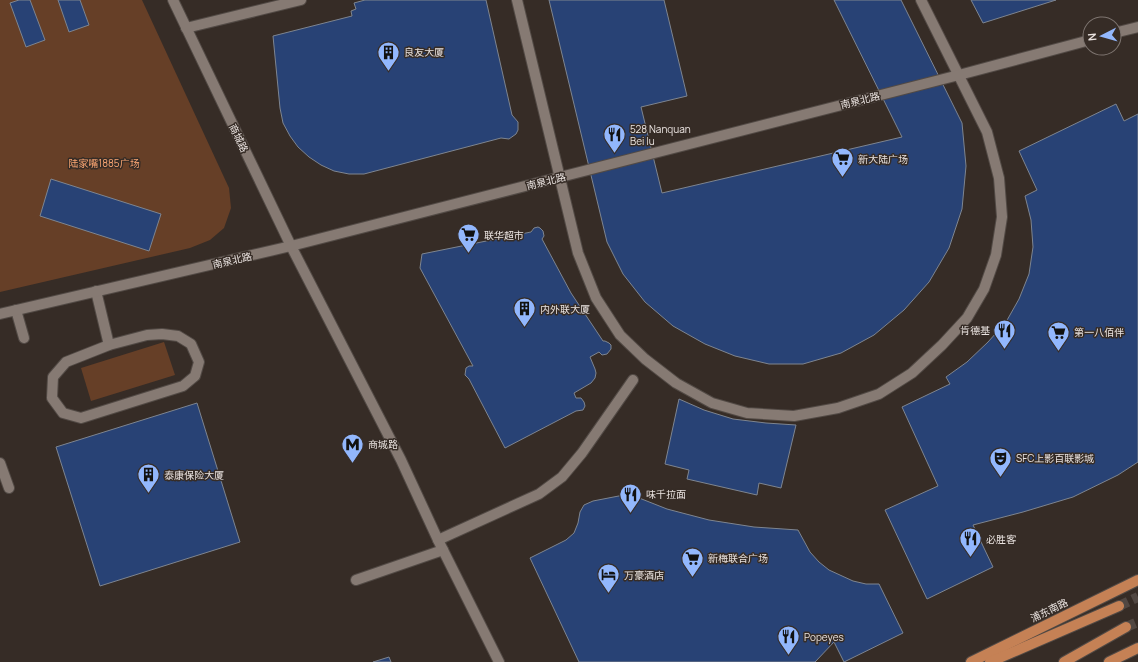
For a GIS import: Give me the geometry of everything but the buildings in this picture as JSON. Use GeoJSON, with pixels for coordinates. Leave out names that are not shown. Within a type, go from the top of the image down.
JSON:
{"type":"FeatureCollection","features":[{"type":"Feature","properties":{"kind":"main road","name":"浦东南路"},"geometry":{"type":"LineString","coordinates":[[971,662],[1138,580]]}},
{"type":"Feature","properties":{"kind":"main road"},"geometry":{"type":"LineString","coordinates":[[990,662],[1119,606]]}},
{"type":"Feature","properties":{"kind":"main road"},"geometry":{"type":"LineString","coordinates":[[1064,662],[1126,627]]}},
{"type":"Feature","properties":{"kind":"main road"},"geometry":{"type":"LineString","coordinates":[[1109,662],[1138,648]]}},
{"type":"Feature","properties":{"kind":"street","name":"商城路"},"geometry":{"type":"LineString","coordinates":[[173,0],[291,246],[401,460],[438,540],[499,662]]}},
{"type":"Feature","properties":{"kind":"street"},"geometry":{"type":"LineString","coordinates":[[186,28],[301,0]]}},
{"type":"Feature","properties":{"kind":"street"},"geometry":{"type":"LineString","coordinates":[[517,0],[578,253],[596,298],[620,335],[645,359],[676,383],[712,403],[747,413],[794,416],[838,408],[879,394],[912,373],[942,345],[967,318],[984,289],[996,255],[1002,217],[999,178],[987,132],[921,0]]}},
{"type":"Feature","properties":{"kind":"street"},"geometry":{"type":"LineString","coordinates":[[1122,31],[1138,27]]}},
{"type":"Feature","properties":{"kind":"street","name":"南泉北路"},"geometry":{"type":"LineString","coordinates":[[0,314],[291,246],[1082,42]]}},
{"type":"Feature","properties":{"kind":"street"},"geometry":{"type":"LineString","coordinates":[[96,291],[110,345]]}},
{"type":"Feature","properties":{"kind":"street"},"geometry":{"type":"LineString","coordinates":[[16,310],[24,338]]}},
{"type":"Feature","properties":{"kind":"street"},"geometry":{"type":"LineString","coordinates":[[162,334],[178,336],[191,344],[199,362],[195,376],[183,386],[81,418],[63,413],[52,398],[53,377],[66,362],[110,345],[147,335],[162,334]]}},
{"type":"Feature","properties":{"kind":"street"},"geometry":{"type":"LineString","coordinates":[[438,540],[538,494],[562,477],[582,453],[633,380]]}},
{"type":"Feature","properties":{"kind":"street"},"geometry":{"type":"LineString","coordinates":[[0,463],[8,488]]}},
{"type":"Feature","properties":{"kind":"street"},"geometry":{"type":"LineString","coordinates":[[356,580],[443,550]]}},
{"type":"Feature","properties":{"kind":"green space","name":"陆家嘴1885广场"},"geometry":{"type":"Polygon","coordinates":[[[0,0],[142,0],[229,188],[231,208],[224,228],[210,240],[190,248],[0,292],[0,0]]]}},
{"type":"Feature","properties":{"kind":"green space"},"geometry":{"type":"Polygon","coordinates":[[[164,342],[175,375],[91,401],[81,368],[164,342]]]}},
{"type":"Feature","properties":{"kind":"tunnel"},"geometry":{"type":"LineString","coordinates":[[1119,606],[1138,597]]}},
{"type":"Feature","properties":{"kind":"tunnel"},"geometry":{"type":"LineString","coordinates":[[1126,627],[1138,622]]}},
{"type":"Feature","properties":{"kind":"place","name":"良友大厦"},"geometry":{"type":"Point","coordinates":[389,72]}},
{"type":"Feature","properties":{"kind":"place","name":"528 Nanquan Bei lu"},"geometry":{"type":"Point","coordinates":[615,154]}},
{"type":"Feature","properties":{"kind":"place","name":"新大陆广场"},"geometry":{"type":"Point","coordinates":[842,178]}},
{"type":"Feature","properties":{"kind":"place","name":"联华超市"},"geometry":{"type":"Point","coordinates":[469,254]}},
{"type":"Feature","properties":{"kind":"place","name":"内外联大厦"},"geometry":{"type":"Point","coordinates":[524,328]}},
{"type":"Feature","properties":{"kind":"place","name":"肯德基"},"geometry":{"type":"Point","coordinates":[1005,350]}},
{"type":"Feature","properties":{"kind":"place","name":"第一八佰伴"},"geometry":{"type":"Point","coordinates":[1058,352]}},
{"type":"Feature","properties":{"kind":"place","name":"商城路"},"geometry":{"type":"Point","coordinates":[353,464]}},
{"type":"Feature","properties":{"kind":"place","name":"SFC上影百联影城"},"geometry":{"type":"Point","coordinates":[1000,478]}},
{"type":"Feature","properties":{"kind":"place","name":"泰康保险大厦"},"geometry":{"type":"Point","coordinates":[148,494]}},
{"type":"Feature","properties":{"kind":"place","name":"味千拉面"},"geometry":{"type":"Point","coordinates":[630,514]}},
{"type":"Feature","properties":{"kind":"place","name":"必胜客"},"geometry":{"type":"Point","coordinates":[971,558]}},
{"type":"Feature","properties":{"kind":"place","name":"新梅联合广场"},"geometry":{"type":"Point","coordinates":[693,578]}},
{"type":"Feature","properties":{"kind":"place","name":"万豪酒店"},"geometry":{"type":"Point","coordinates":[609,594]}},
{"type":"Feature","properties":{"kind":"place","name":"Popeyes"},"geometry":{"type":"Point","coordinates":[789,656]}}]}
